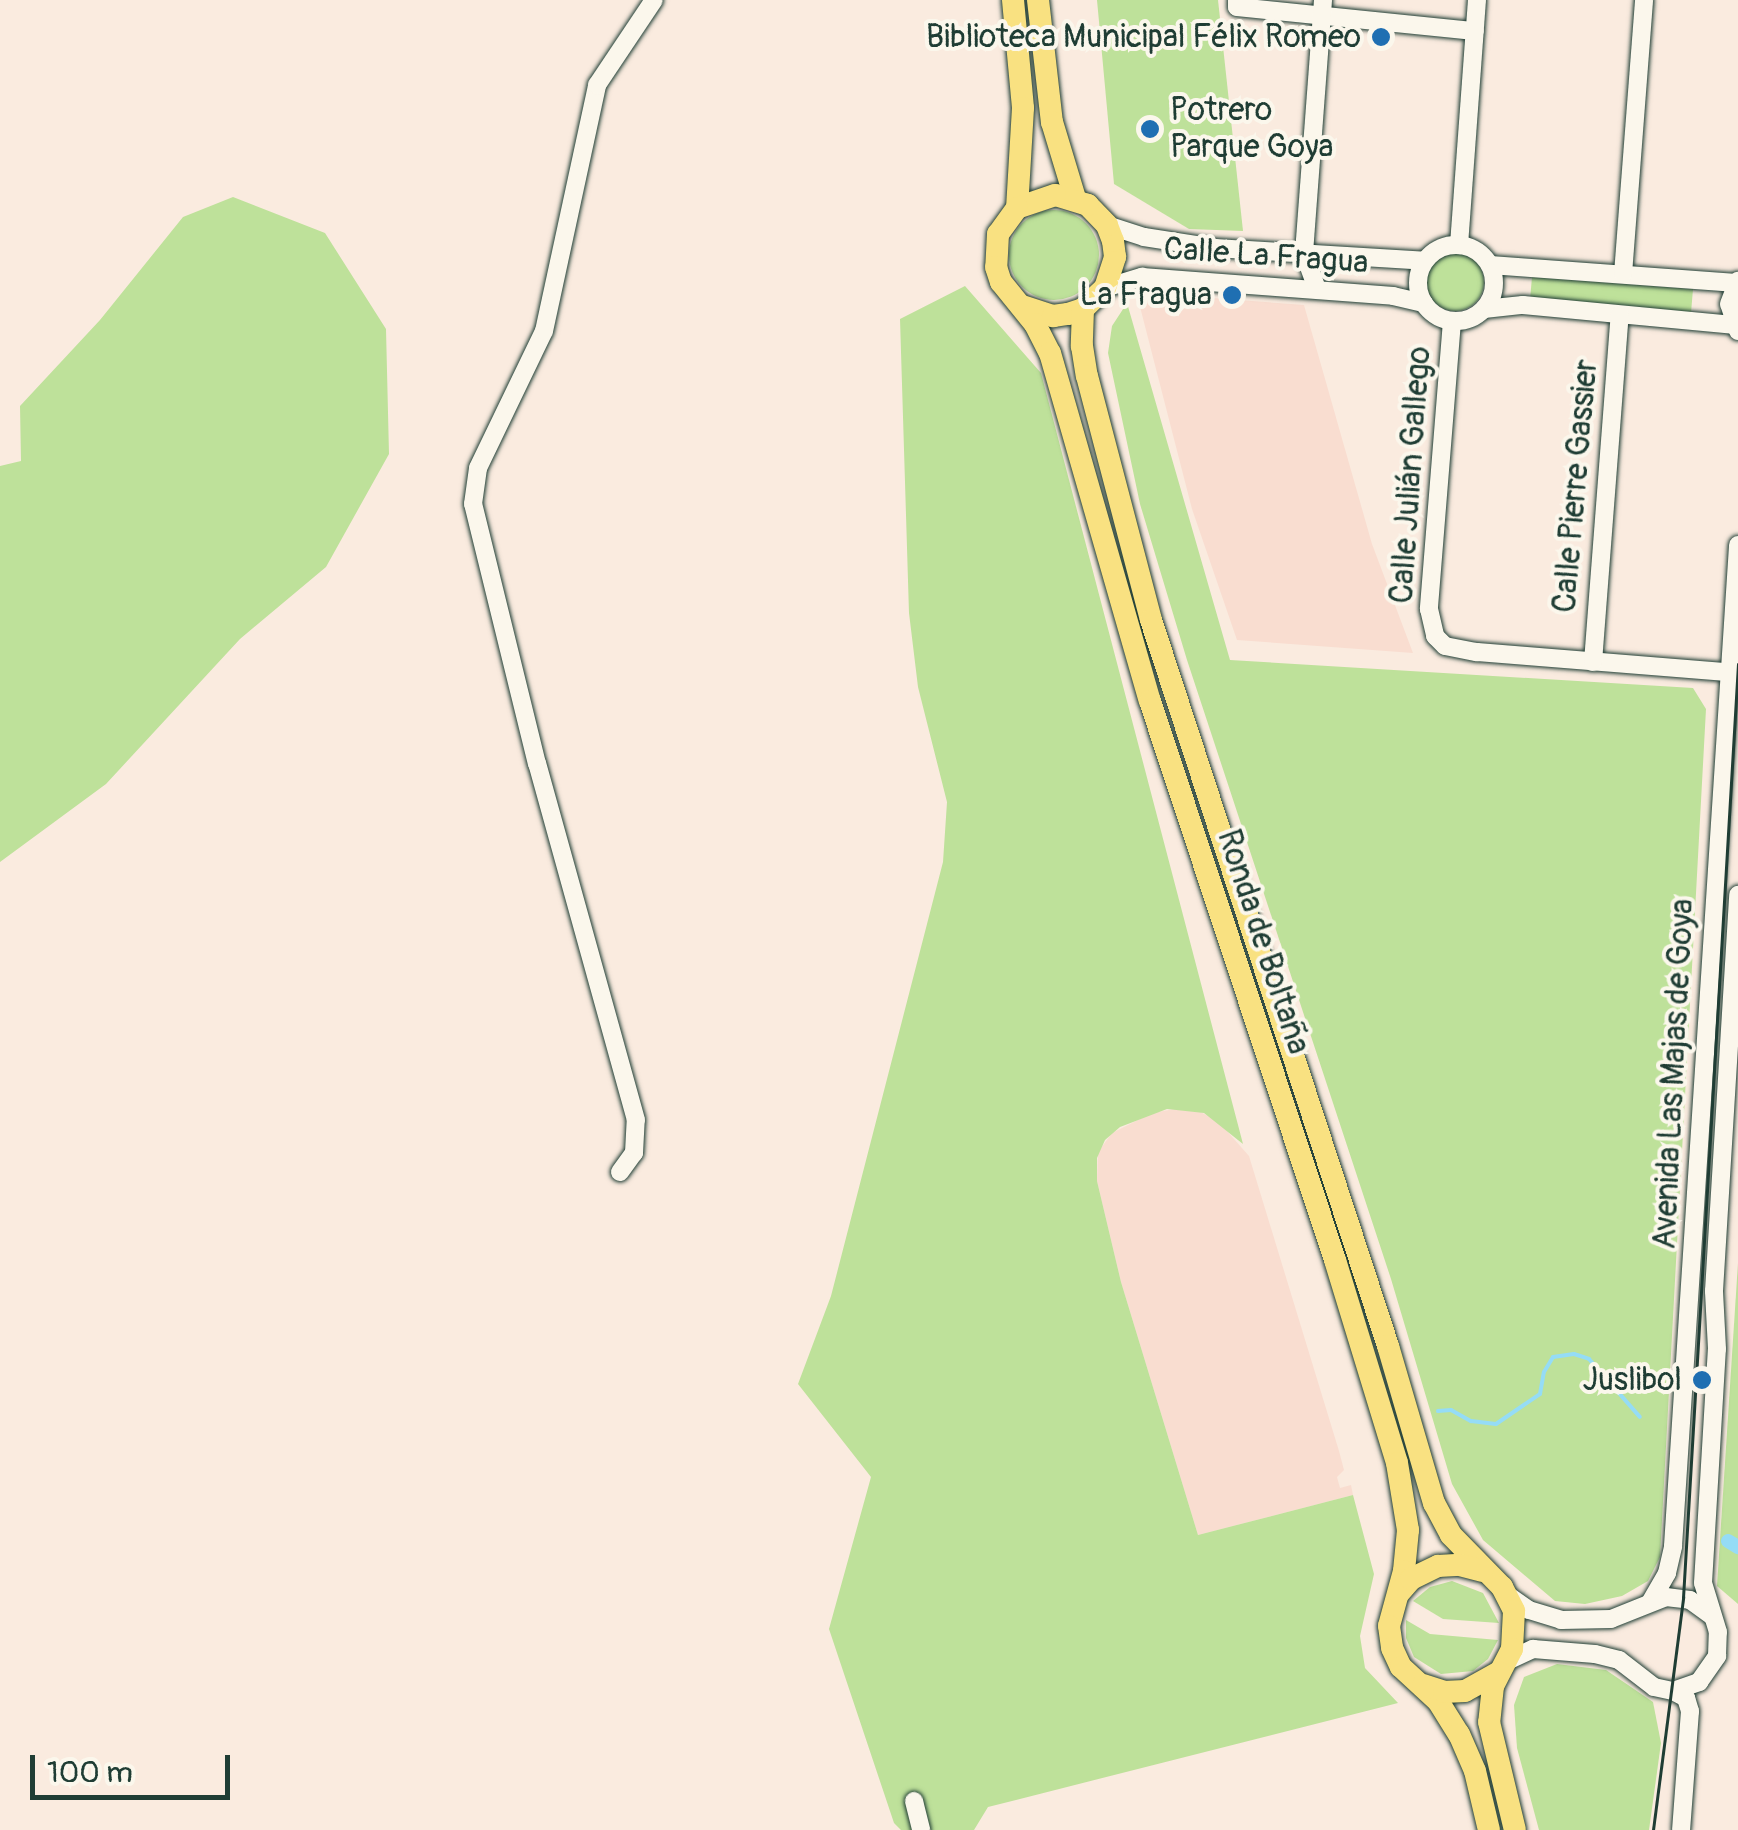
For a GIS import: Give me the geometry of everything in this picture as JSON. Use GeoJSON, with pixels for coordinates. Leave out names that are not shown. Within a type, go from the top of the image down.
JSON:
{"type":"FeatureCollection","features":[{"type":"Feature","properties":{"kind":"main road","name":"Ronda de Boltaña"},"geometry":{"type":"LineString","coordinates":[[1013,0],[1023,108],[1017,208],[998,234],[995,250],[1001,282],[1046,343],[1060,384],[1087,494],[1150,701],[1335,1260],[1397,1463],[1408,1541],[1393,1604],[1392,1648],[1414,1680],[1438,1701],[1459,1734],[1475,1770],[1490,1830]]}},
{"type":"Feature","properties":{"kind":"main road"},"geometry":{"type":"LineString","coordinates":[[1038,0],[1052,122],[1075,198]]}},
{"type":"Feature","properties":{"kind":"main road"},"geometry":{"type":"LineString","coordinates":[[1017,208],[1055,195],[1075,198],[1107,225],[1115,257],[1105,288],[1083,308],[1052,316],[1022,306]]}},
{"type":"Feature","properties":{"kind":"main road","name":"Ronda de Boltaña"},"geometry":{"type":"LineString","coordinates":[[1083,308],[1087,376],[1151,620],[1388,1346],[1434,1503],[1451,1535],[1507,1595]]}},
{"type":"Feature","properties":{"kind":"main road"},"geometry":{"type":"LineString","coordinates":[[1393,1604],[1412,1579],[1438,1566],[1460,1564],[1487,1574]]}},
{"type":"Feature","properties":{"kind":"main road"},"geometry":{"type":"LineString","coordinates":[[1507,1595],[1515,1620],[1504,1665],[1493,1686],[1490,1722],[1514,1830]]}},
{"type":"Feature","properties":{"kind":"main road"},"geometry":{"type":"LineString","coordinates":[[1414,1680],[1455,1692],[1484,1684],[1504,1665]]}},
{"type":"Feature","properties":{"kind":"street"},"geometry":{"type":"LineString","coordinates":[[620,1172],[634,1153],[636,1120],[537,764],[473,504],[478,468],[544,331],[597,85],[654,0]]}},
{"type":"Feature","properties":{"kind":"street"},"geometry":{"type":"LineString","coordinates":[[1237,0],[1236,7],[1323,8],[1475,31]]}},
{"type":"Feature","properties":{"kind":"street"},"geometry":{"type":"LineString","coordinates":[[1459,245],[1477,0]]}},
{"type":"Feature","properties":{"kind":"street"},"geometry":{"type":"LineString","coordinates":[[1623,274],[1644,0]]}},
{"type":"Feature","properties":{"kind":"street"},"geometry":{"type":"LineString","coordinates":[[1316,289],[1304,253],[1323,8]]}},
{"type":"Feature","properties":{"kind":"street","name":"Calle La Fragua"},"geometry":{"type":"LineString","coordinates":[[1107,225],[1168,242],[1424,262]]}},
{"type":"Feature","properties":{"kind":"street"},"geometry":{"type":"LineString","coordinates":[[1459,245],[1478,252],[1490,266],[1493,290],[1484,308],[1471,318],[1452,321],[1434,314],[1424,304],[1418,281],[1424,262],[1438,250],[1459,245]]}},
{"type":"Feature","properties":{"kind":"street"},"geometry":{"type":"LineString","coordinates":[[1484,308],[1522,306],[1736,328],[1729,304],[1737,282],[1490,266]]}},
{"type":"Feature","properties":{"kind":"street","name":"Calle La Fragua"},"geometry":{"type":"LineString","coordinates":[[1105,288],[1142,277],[1402,297],[1424,304]]}},
{"type":"Feature","properties":{"kind":"street","name":"Calle Pierre Gassier"},"geometry":{"type":"LineString","coordinates":[[1592,662],[1620,315]]}},
{"type":"Feature","properties":{"kind":"street","name":"Calle Julián Gallego"},"geometry":{"type":"LineString","coordinates":[[1452,321],[1429,610],[1435,636],[1445,646],[1477,652],[1727,672]]}},
{"type":"Feature","properties":{"kind":"street","name":"Avenida Las Majas de Goya"},"geometry":{"type":"LineString","coordinates":[[1651,1601],[1667,1573],[1673,1546],[1738,545]]}},
{"type":"Feature","properties":{"kind":"street","name":"Avenida Las Majas de Goya"},"geometry":{"type":"LineString","coordinates":[[1673,1691],[1699,1682],[1714,1664],[1719,1640],[1703,1589],[1717,1348],[1714,1291],[1738,895]]}},
{"type":"Feature","properties":{"kind":"street"},"geometry":{"type":"LineString","coordinates":[[1507,1595],[1548,1617],[1586,1621],[1623,1616],[1651,1601],[1683,1598],[1711,1616]]}},
{"type":"Feature","properties":{"kind":"street"},"geometry":{"type":"LineString","coordinates":[[1504,1665],[1533,1649],[1595,1654],[1619,1660],[1654,1687],[1683,1695],[1690,1706],[1681,1830]]}},
{"type":"Feature","properties":{"kind":"street"},"geometry":{"type":"LineString","coordinates":[[914,1801],[920,1830]]}},
{"type":"Feature","properties":{"kind":"shaded area"},"geometry":{"type":"Polygon","coordinates":[[[1174,295],[1304,305],[1372,544],[1413,653],[1237,640],[1192,509],[1138,299],[1174,295]]]}},
{"type":"Feature","properties":{"kind":"shaded area"},"geometry":{"type":"Polygon","coordinates":[[[1180,1108],[1197,1110],[1219,1122],[1249,1156],[1339,1451],[1344,1470],[1337,1477],[1340,1488],[1351,1485],[1353,1495],[1198,1535],[1121,1282],[1097,1181],[1098,1152],[1112,1133],[1152,1113],[1180,1108]]]}},
{"type":"Feature","properties":{"kind":"green space"},"geometry":{"type":"Polygon","coordinates":[[[1097,0],[1218,0],[1243,231],[1189,229],[1114,184],[1097,0]]]}},
{"type":"Feature","properties":{"kind":"green space"},"geometry":{"type":"Polygon","coordinates":[[[233,197],[325,233],[386,329],[389,454],[326,567],[240,639],[106,784],[0,862],[0,466],[21,461],[20,406],[100,320],[183,217],[233,197]]]}},
{"type":"Feature","properties":{"kind":"green space"},"geometry":{"type":"Polygon","coordinates":[[[1054,210],[1071,213],[1086,223],[1096,238],[1096,272],[1086,287],[1071,297],[1054,300],[1037,297],[1022,287],[1012,272],[1009,255],[1012,238],[1022,223],[1037,213],[1054,210]]]}},
{"type":"Feature","properties":{"kind":"green space"},"geometry":{"type":"Polygon","coordinates":[[[1455,253],[1475,262],[1484,282],[1475,302],[1455,311],[1435,302],[1426,282],[1435,262],[1455,253]]]}},
{"type":"Feature","properties":{"kind":"green space"},"geometry":{"type":"Polygon","coordinates":[[[1532,277],[1693,289],[1691,313],[1530,300],[1532,277]]]}},
{"type":"Feature","properties":{"kind":"green space"},"geometry":{"type":"Polygon","coordinates":[[[965,286],[1041,373],[1243,1144],[1204,1113],[1167,1109],[1120,1127],[1105,1140],[1097,1158],[1097,1181],[1121,1282],[1198,1535],[1353,1495],[1374,1574],[1360,1636],[1365,1668],[1398,1703],[988,1807],[974,1830],[901,1830],[894,1823],[829,1629],[871,1477],[798,1384],[831,1296],[943,862],[947,802],[918,687],[909,613],[900,319],[965,286]]]}},
{"type":"Feature","properties":{"kind":"green space"},"geometry":{"type":"Polygon","coordinates":[[[1127,303],[1230,660],[1693,688],[1706,709],[1660,1557],[1648,1581],[1622,1596],[1585,1604],[1555,1601],[1483,1540],[1452,1484],[1391,1279],[1187,660],[1140,504],[1108,353],[1112,326],[1127,303]]]}},
{"type":"Feature","properties":{"kind":"green space"},"geometry":{"type":"Polygon","coordinates":[[[1738,1263],[1738,1604],[1717,1586],[1738,1263]]]}},
{"type":"Feature","properties":{"kind":"green space"},"geometry":{"type":"Polygon","coordinates":[[[1452,1581],[1483,1593],[1499,1623],[1443,1619],[1413,1601],[1430,1587],[1452,1581]]]}},
{"type":"Feature","properties":{"kind":"green space"},"geometry":{"type":"Polygon","coordinates":[[[1406,1620],[1430,1634],[1498,1640],[1488,1659],[1473,1671],[1441,1674],[1414,1657],[1406,1638],[1406,1620]]]}},
{"type":"Feature","properties":{"kind":"green space"},"geometry":{"type":"Polygon","coordinates":[[[1557,1664],[1606,1670],[1653,1702],[1661,1743],[1649,1830],[1539,1830],[1517,1748],[1514,1705],[1524,1677],[1557,1664]]]}},
{"type":"Feature","properties":{"kind":"waterway"},"geometry":{"type":"LineString","coordinates":[[1438,1411],[1451,1410],[1471,1421],[1496,1424],[1540,1394],[1544,1372],[1553,1357],[1574,1354],[1589,1359],[1640,1417]]}},
{"type":"Feature","properties":{"kind":"waterway"},"geometry":{"type":"LineString","coordinates":[[1728,1541],[1738,1547]]}},
{"type":"Feature","properties":{"kind":"tram line"},"geometry":{"type":"LineString","coordinates":[[1653,1830],[1683,1598],[1738,665]]}},
{"type":"Feature","properties":{"kind":"place","name":"Biblioteca Municipal Félix Romeo"},"geometry":{"type":"Point","coordinates":[1381,37]}},
{"type":"Feature","properties":{"kind":"place","name":"Potrero Parque Goya"},"geometry":{"type":"Point","coordinates":[1150,129]}},
{"type":"Feature","properties":{"kind":"place","name":"La Fragua"},"geometry":{"type":"Point","coordinates":[1232,295]}},
{"type":"Feature","properties":{"kind":"place","name":"Juslibol"},"geometry":{"type":"Point","coordinates":[1702,1380]}}]}
